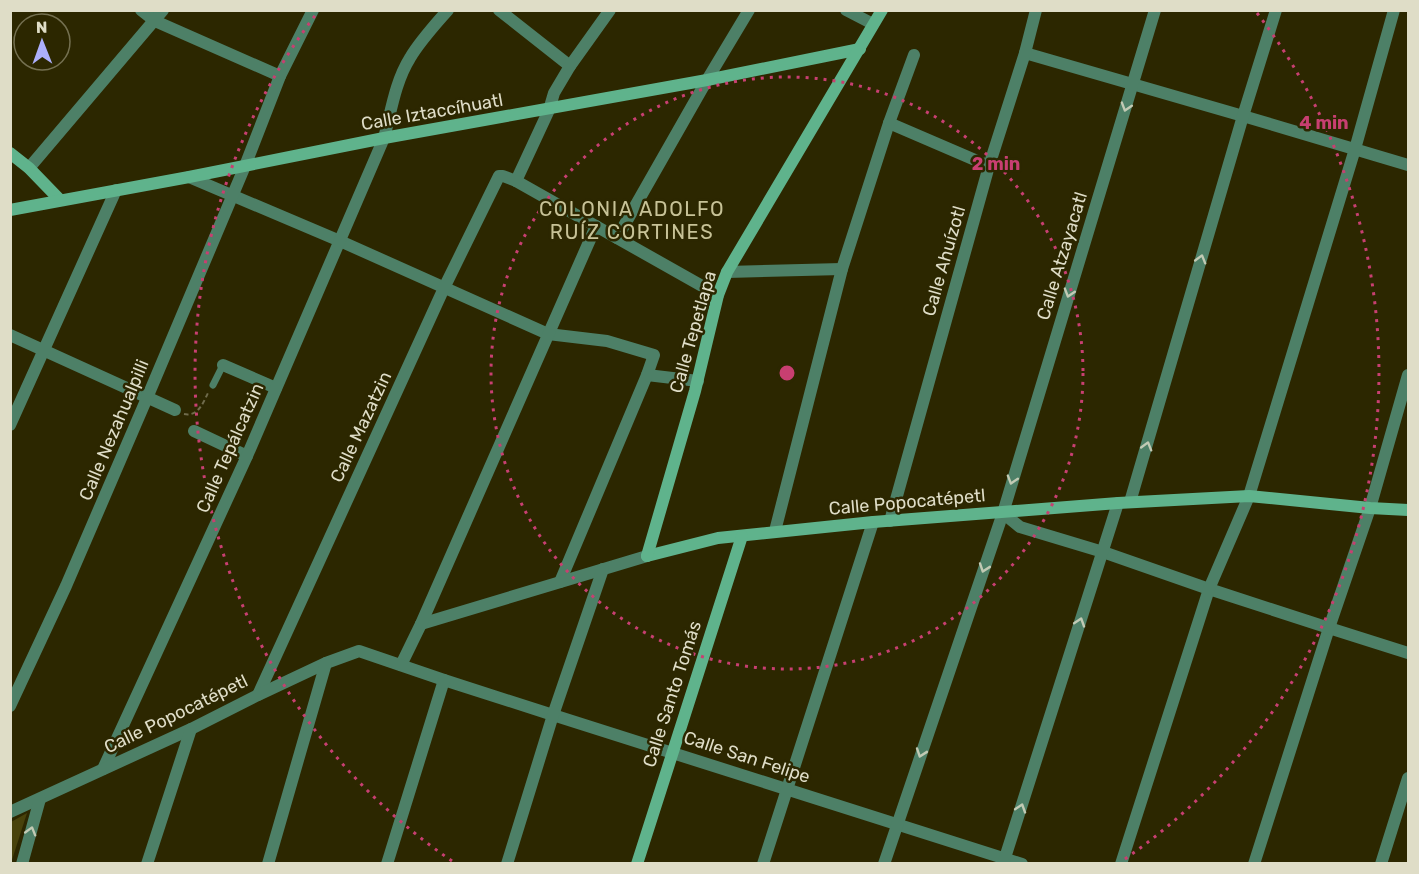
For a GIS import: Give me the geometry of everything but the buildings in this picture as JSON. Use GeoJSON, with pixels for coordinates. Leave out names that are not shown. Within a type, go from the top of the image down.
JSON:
{"type":"FeatureCollection","features":[{"type":"Feature","properties":{"kind":"street"},"geometry":{"type":"LineString","coordinates":[[141,10],[154,21],[280,76]]}},
{"type":"Feature","properties":{"kind":"street"},"geometry":{"type":"LineString","coordinates":[[29,168],[163,10]]}},
{"type":"Feature","properties":{"kind":"street","name":"Calle Nezahualpilli"},"geometry":{"type":"LineString","coordinates":[[10,706],[66,586],[147,398],[245,166],[280,76],[313,10]]}},
{"type":"Feature","properties":{"kind":"street","name":"Calle Tepálcatzin"},"geometry":{"type":"LineString","coordinates":[[103,769],[247,456],[340,242],[384,138],[397,87],[409,60],[448,10]]}},
{"type":"Feature","properties":{"kind":"street"},"geometry":{"type":"LineString","coordinates":[[499,10],[570,66]]}},
{"type":"Feature","properties":{"kind":"street"},"geometry":{"type":"LineString","coordinates":[[610,10],[570,66],[554,93],[549,110],[516,182],[718,295]]}},
{"type":"Feature","properties":{"kind":"street"},"geometry":{"type":"LineString","coordinates":[[617,238],[749,10]]}},
{"type":"Feature","properties":{"kind":"street"},"geometry":{"type":"LineString","coordinates":[[846,10],[873,24]]}},
{"type":"Feature","properties":{"kind":"street","name":"Calle Tepetlapa"},"geometry":{"type":"LineString","coordinates":[[647,556],[698,381],[718,295],[727,272],[882,10]]}},
{"type":"Feature","properties":{"kind":"street","name":"Calle Ahuízotl"},"geometry":{"type":"LineString","coordinates":[[890,521],[1036,10]]}},
{"type":"Feature","properties":{"kind":"street","name":"Calle Atzayacatl"},"geometry":{"type":"LineString","coordinates":[[884,864],[1003,513],[1155,10]]}},
{"type":"Feature","properties":{"kind":"street"},"geometry":{"type":"LineString","coordinates":[[1004,861],[1103,552],[1124,503],[1276,10]]}},
{"type":"Feature","properties":{"kind":"street"},"geometry":{"type":"LineString","coordinates":[[1121,864],[1209,589],[1249,496],[1355,149],[1394,10]]}},
{"type":"Feature","properties":{"kind":"street","name":"Calle Iztaccíhuatl"},"geometry":{"type":"LineString","coordinates":[[10,210],[384,138],[549,110],[860,49]]}},
{"type":"Feature","properties":{"kind":"street"},"geometry":{"type":"LineString","coordinates":[[1025,53],[1408,165]]}},
{"type":"Feature","properties":{"kind":"street"},"geometry":{"type":"LineString","coordinates":[[775,531],[842,269],[889,123],[914,55]]}},
{"type":"Feature","properties":{"kind":"street"},"geometry":{"type":"LineString","coordinates":[[889,123],[990,166]]}},
{"type":"Feature","properties":{"kind":"street"},"geometry":{"type":"LineString","coordinates":[[10,153],[29,168],[60,200]]}},
{"type":"Feature","properties":{"kind":"street","name":"Calle Mazatzin"},"geometry":{"type":"LineString","coordinates":[[258,694],[444,288],[499,176],[516,182]]}},
{"type":"Feature","properties":{"kind":"street"},"geometry":{"type":"LineString","coordinates":[[189,177],[548,334],[607,341],[654,355],[560,582]]}},
{"type":"Feature","properties":{"kind":"street"},"geometry":{"type":"LineString","coordinates":[[10,425],[116,190]]}},
{"type":"Feature","properties":{"kind":"street"},"geometry":{"type":"LineString","coordinates":[[401,665],[596,226]]}},
{"type":"Feature","properties":{"kind":"street"},"geometry":{"type":"LineString","coordinates":[[727,272],[842,269]]}},
{"type":"Feature","properties":{"kind":"street"},"geometry":{"type":"LineString","coordinates":[[10,334],[175,410]]}},
{"type":"Feature","properties":{"kind":"street"},"geometry":{"type":"LineString","coordinates":[[223,365],[276,388]]}},
{"type":"Feature","properties":{"kind":"street"},"geometry":{"type":"LineString","coordinates":[[647,375],[698,381]]}},
{"type":"Feature","properties":{"kind":"street"},"geometry":{"type":"LineString","coordinates":[[1254,864],[1329,628],[1370,508],[1408,375]]}},
{"type":"Feature","properties":{"kind":"street"},"geometry":{"type":"LineString","coordinates":[[194,431],[247,456]]}},
{"type":"Feature","properties":{"kind":"street","name":"Calle Popocatépetl"},"geometry":{"type":"LineString","coordinates":[[421,624],[647,556],[718,538],[775,531],[1124,503],[1249,496],[1408,510]]}},
{"type":"Feature","properties":{"kind":"street"},"geometry":{"type":"LineString","coordinates":[[1003,513],[1020,527],[1408,652]]}},
{"type":"Feature","properties":{"kind":"street"},"geometry":{"type":"LineString","coordinates":[[763,864],[873,522]]}},
{"type":"Feature","properties":{"kind":"street","name":"Calle Santo Tomás"},"geometry":{"type":"LineString","coordinates":[[637,864],[742,536]]}},
{"type":"Feature","properties":{"kind":"street"},"geometry":{"type":"LineString","coordinates":[[507,864],[553,715],[603,569]]}},
{"type":"Feature","properties":{"kind":"street","name":"Calle Popocatépetl"},"geometry":{"type":"LineString","coordinates":[[10,812],[191,729],[258,694],[326,663],[359,651]]}},
{"type":"Feature","properties":{"kind":"street","name":"Calle San Felipe"},"geometry":{"type":"LineString","coordinates":[[359,651],[897,824],[1004,861],[1022,864]]}},
{"type":"Feature","properties":{"kind":"street"},"geometry":{"type":"LineString","coordinates":[[268,864],[326,663]]}},
{"type":"Feature","properties":{"kind":"street"},"geometry":{"type":"LineString","coordinates":[[387,864],[444,680]]}},
{"type":"Feature","properties":{"kind":"street"},"geometry":{"type":"LineString","coordinates":[[147,864],[191,729]]}},
{"type":"Feature","properties":{"kind":"street"},"geometry":{"type":"LineString","coordinates":[[1381,864],[1408,778]]}},
{"type":"Feature","properties":{"kind":"street"},"geometry":{"type":"LineString","coordinates":[[21,864],[40,799]]}},
{"type":"Feature","properties":{"kind":"lane"},"geometry":{"type":"LineString","coordinates":[[213,385],[223,365]]}},
{"type":"Feature","properties":{"kind":"path"},"geometry":{"type":"LineString","coordinates":[[175,410],[192,415],[196,413],[206,398]]}},
{"type":"Feature","properties":{"kind":"shaded area"},"geometry":{"type":"Polygon","coordinates":[[[27,813],[11,863],[11,822],[27,813]]]}},
{"type":"Feature","properties":{"kind":"district","name":"COLONIA ADOLFO RUÍZ CORTINES"},"geometry":{"type":"Point","coordinates":[632,220]}}]}
